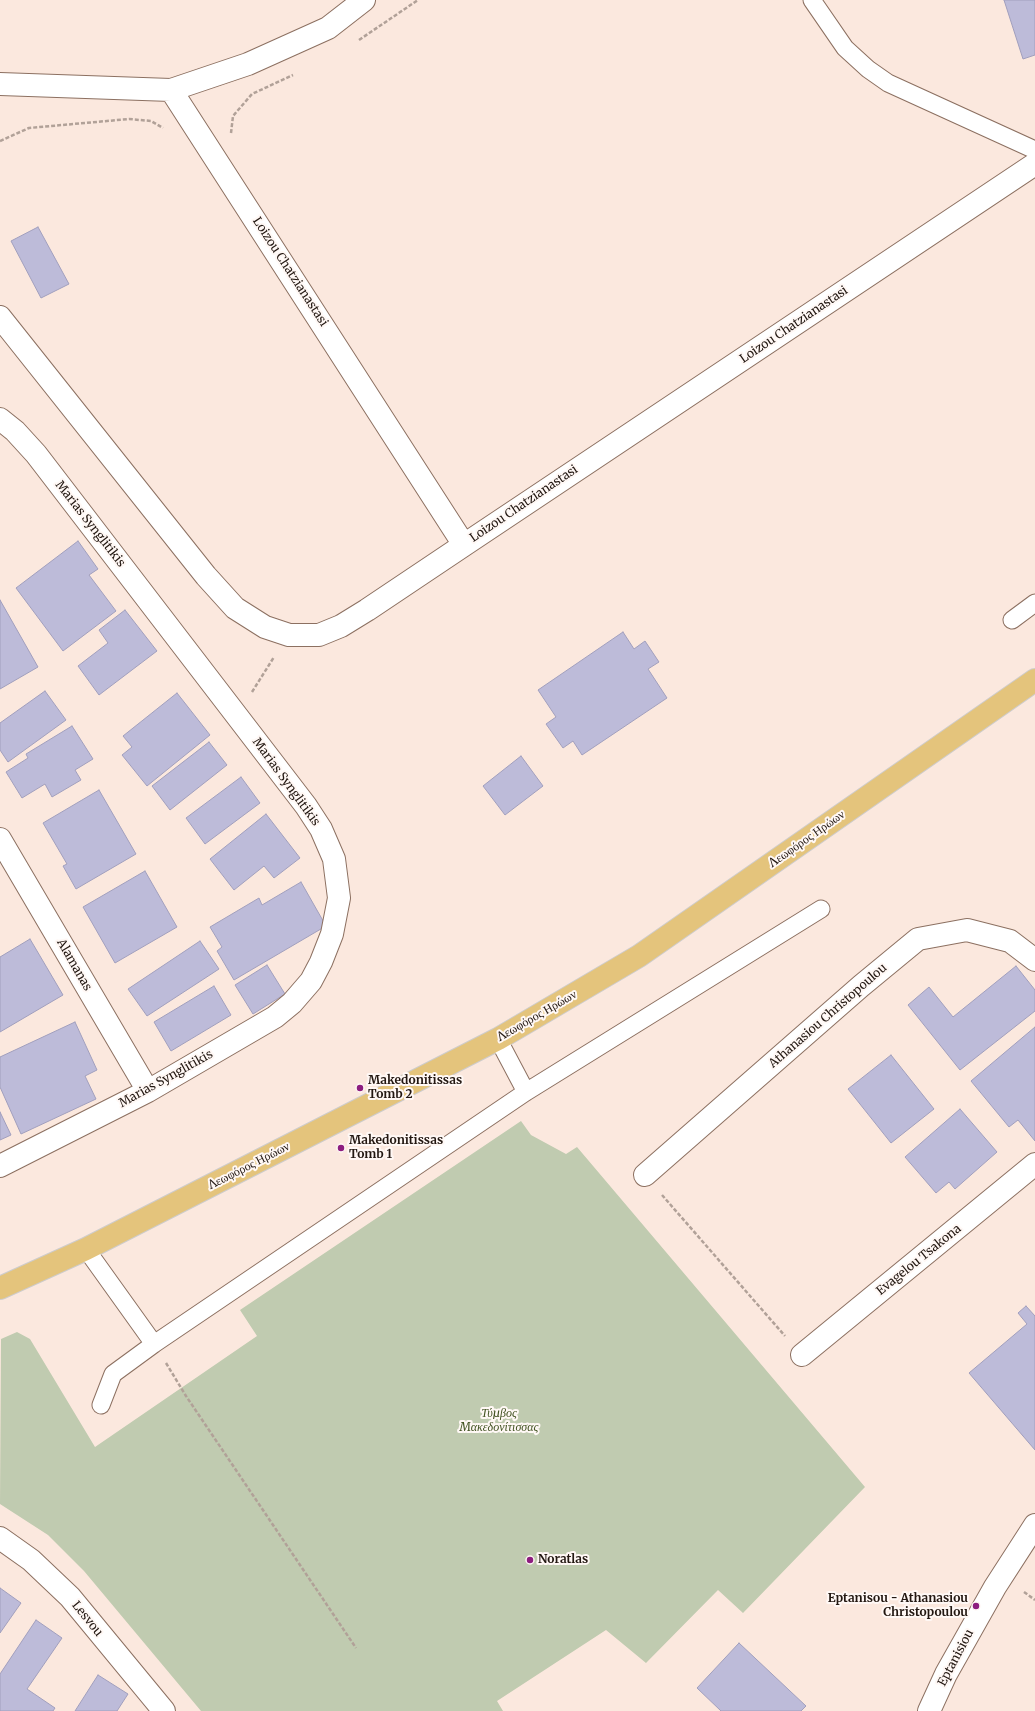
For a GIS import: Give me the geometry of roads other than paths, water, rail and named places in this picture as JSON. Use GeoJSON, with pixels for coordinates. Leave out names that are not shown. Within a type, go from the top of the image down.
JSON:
{"type":"FeatureCollection","features":[{"type":"Feature","properties":{"kind":"main road","name":"Λεωφόρος Ηρώων"},"geometry":{"type":"LineString","coordinates":[[0,1288],[86,1249],[498,1039],[639,956],[1035,680]]}},
{"type":"Feature","properties":{"kind":"street"},"geometry":{"type":"LineString","coordinates":[[0,84],[171,90],[248,64],[328,28],[364,0]]}},
{"type":"Feature","properties":{"kind":"street","name":"Loizou Chatzianastasi"},"geometry":{"type":"LineString","coordinates":[[171,90],[464,545],[1035,164]]}},
{"type":"Feature","properties":{"kind":"street"},"geometry":{"type":"LineString","coordinates":[[0,317],[206,576],[235,608],[265,627],[289,635],[319,635],[341,626],[464,545]]}},
{"type":"Feature","properties":{"kind":"street","name":"Marias Synglitikis"},"geometry":{"type":"LineString","coordinates":[[0,419],[15,431],[36,454],[306,806],[321,829],[334,858],[339,898],[332,934],[321,962],[311,981],[292,1003],[275,1017],[148,1091],[0,1166]]}},
{"type":"Feature","properties":{"kind":"street","name":"Alamanas"},"geometry":{"type":"LineString","coordinates":[[0,839],[148,1091]]}},
{"type":"Feature","properties":{"kind":"street","name":"Athanasiou Christopoulou"},"geometry":{"type":"LineString","coordinates":[[645,1175],[861,986],[918,939],[967,930],[1010,941],[1035,960]]}},
{"type":"Feature","properties":{"kind":"street","name":"Evagelou Tsakona"},"geometry":{"type":"LineString","coordinates":[[802,1355],[1035,1164]]}},
{"type":"Feature","properties":{"kind":"street","name":"Eptanisiou"},"geometry":{"type":"LineString","coordinates":[[929,1711],[946,1674],[995,1587],[1035,1525]]}},
{"type":"Feature","properties":{"kind":"street","name":"Lesvou"},"geometry":{"type":"LineString","coordinates":[[0,1538],[31,1560],[70,1597],[164,1711]]}},
{"type":"Feature","properties":{"kind":"lane"},"geometry":{"type":"LineString","coordinates":[[812,0],[845,48],[868,69],[888,83],[1035,150]]}},
{"type":"Feature","properties":{"kind":"lane"},"geometry":{"type":"LineString","coordinates":[[1012,620],[1035,603]]}},
{"type":"Feature","properties":{"kind":"lane"},"geometry":{"type":"LineString","coordinates":[[101,1405],[113,1374],[154,1344],[526,1092],[822,909]]}},
{"type":"Feature","properties":{"kind":"lane"},"geometry":{"type":"LineString","coordinates":[[498,1039],[526,1092]]}},
{"type":"Feature","properties":{"kind":"lane"},"geometry":{"type":"LineString","coordinates":[[86,1249],[154,1344]]}},
{"type":"Feature","properties":{"kind":"place","name":"Makedonitissas Tomb 2"},"geometry":{"type":"Point","coordinates":[360,1088]}},
{"type":"Feature","properties":{"kind":"place","name":"Makedonitissas Tomb 1"},"geometry":{"type":"Point","coordinates":[341,1148]}},
{"type":"Feature","properties":{"kind":"place","name":"Noratlas"},"geometry":{"type":"Point","coordinates":[530,1560]}},
{"type":"Feature","properties":{"kind":"place","name":"Eptanisou - Athanasiou Christopoulou"},"geometry":{"type":"Point","coordinates":[976,1606]}},
{"type":"Feature","properties":{"kind":"park label","name":"Τύμβος Μακεδονίτισσας"},"geometry":{"type":"Point","coordinates":[499,1421]}}]}
